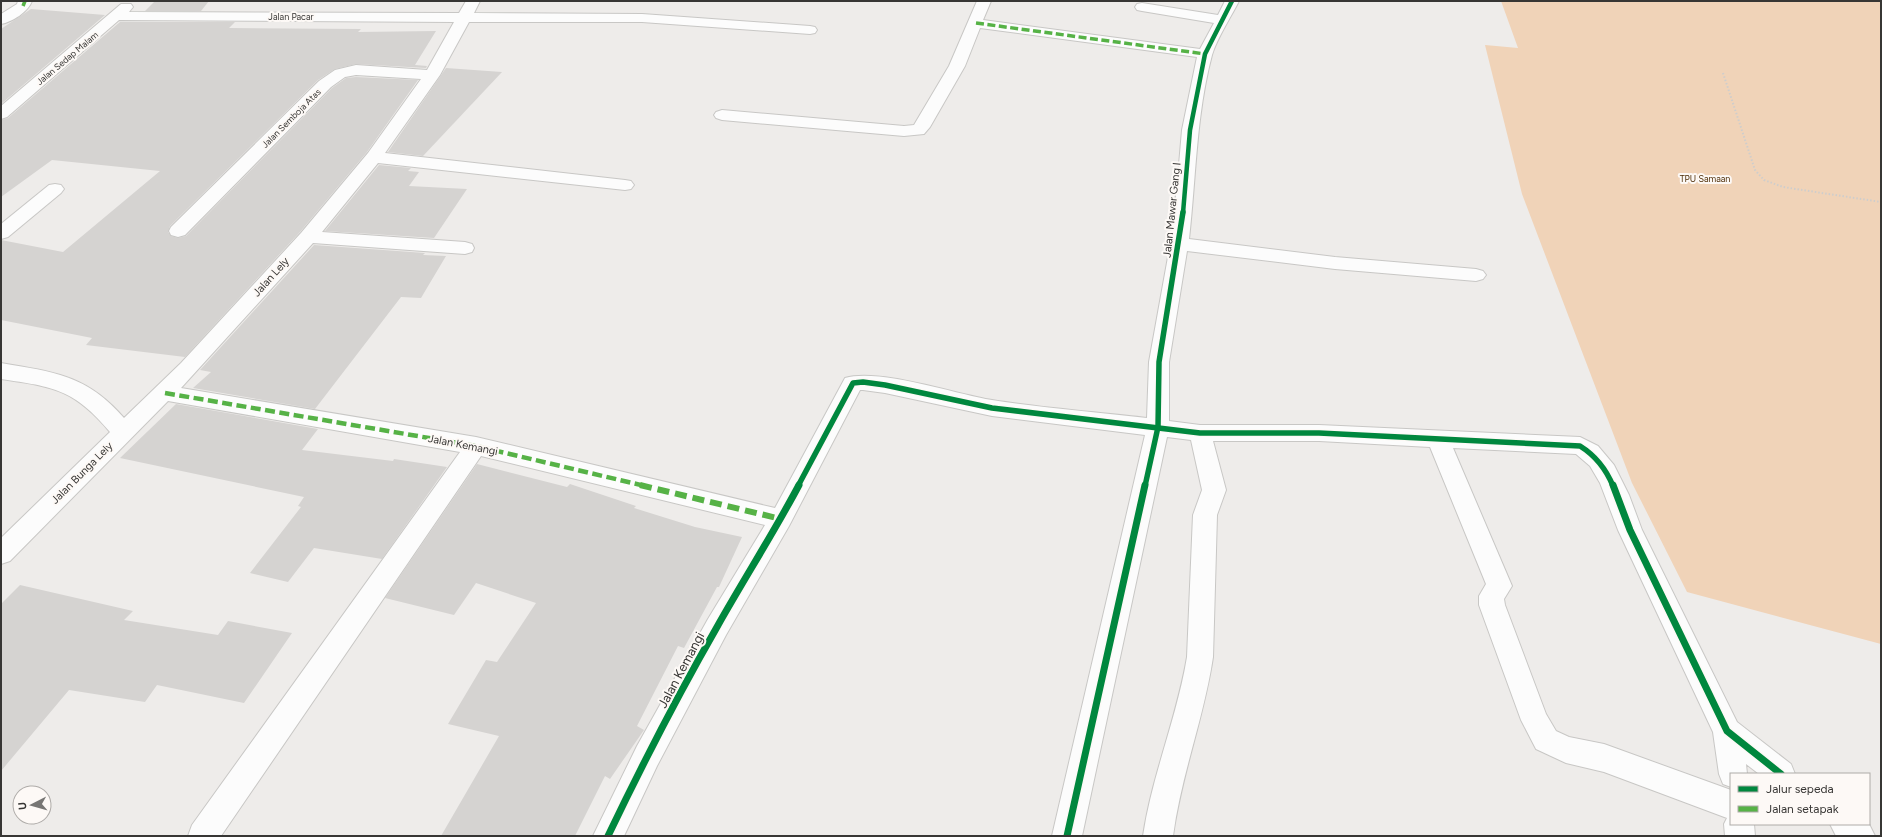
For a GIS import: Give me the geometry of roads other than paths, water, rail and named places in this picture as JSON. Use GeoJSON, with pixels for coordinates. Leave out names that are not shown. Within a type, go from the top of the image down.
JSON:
{"type":"FeatureCollection","features":[{"type":"Feature","properties":{"kind":"street"},"geometry":{"type":"LineString","coordinates":[[1,20],[23,6],[25,1]]}},
{"type":"Feature","properties":{"kind":"street","name":"Jalan Sedap Malam"},"geometry":{"type":"LineString","coordinates":[[1,114],[117,16],[132,1]]}},
{"type":"Feature","properties":{"kind":"street"},"geometry":{"type":"LineString","coordinates":[[285,16],[298,1]]}},
{"type":"Feature","properties":{"kind":"street"},"geometry":{"type":"LineString","coordinates":[[473,1],[432,76],[374,157],[625,185]]}},
{"type":"Feature","properties":{"kind":"street"},"geometry":{"type":"LineString","coordinates":[[722,115],[904,131],[918,130],[922,127],[957,66],[984,1]]}},
{"type":"Feature","properties":{"kind":"street","name":"Jalan Mawar Gang I"},"geometry":{"type":"LineString","coordinates":[[1067,836],[1158,427],[1159,362],[1179,244],[1186,188],[1190,130],[1205,54],[1232,1]]}},
{"type":"Feature","properties":{"kind":"street"},"geometry":{"type":"LineString","coordinates":[[1142,8],[1223,20]]}},
{"type":"Feature","properties":{"kind":"street","name":"Jalan Pacar"},"geometry":{"type":"LineString","coordinates":[[117,16],[465,16],[645,13],[810,30]]}},
{"type":"Feature","properties":{"kind":"street"},"geometry":{"type":"LineString","coordinates":[[976,23],[1205,54]]}},
{"type":"Feature","properties":{"kind":"street","name":"Jalan Semboja Atas"},"geometry":{"type":"LineString","coordinates":[[178,231],[325,84],[340,73],[356,70],[432,76]]}},
{"type":"Feature","properties":{"kind":"street","name":"Jalan Lely"},"geometry":{"type":"LineString","coordinates":[[165,393],[308,237],[374,157]]}},
{"type":"Feature","properties":{"kind":"street"},"geometry":{"type":"LineString","coordinates":[[1,233],[55,189]]}},
{"type":"Feature","properties":{"kind":"street"},"geometry":{"type":"LineString","coordinates":[[308,237],[465,248]]}},
{"type":"Feature","properties":{"kind":"street"},"geometry":{"type":"LineString","coordinates":[[1179,244],[1335,263],[1476,275]]}},
{"type":"Feature","properties":{"kind":"street"},"geometry":{"type":"LineString","coordinates":[[1,371],[41,377],[76,389],[95,401],[123,432]]}},
{"type":"Feature","properties":{"kind":"street"},"geometry":{"type":"LineString","coordinates":[[781,518],[854,382],[885,385],[992,408],[1200,433],[1319,433],[1580,446],[1589,450],[1602,465],[1617,495],[1630,530],[1727,731],[1732,773]]}},
{"type":"Feature","properties":{"kind":"street","name":"Jalan Bunga Lely"},"geometry":{"type":"LineString","coordinates":[[1,554],[123,432],[165,393]]}},
{"type":"Feature","properties":{"kind":"street","name":"Jalan Kemangi"},"geometry":{"type":"LineString","coordinates":[[165,393],[476,446],[781,518],[716,626],[647,756],[608,836]]}},
{"type":"Feature","properties":{"kind":"street"},"geometry":{"type":"LineString","coordinates":[[1158,836],[1164,795],[1188,715],[1197,680],[1200,657],[1206,515],[1214,490],[1200,433]]}},
{"type":"Feature","properties":{"kind":"street"},"geometry":{"type":"LineString","coordinates":[[1438,440],[1499,586],[1493,591],[1490,600],[1535,720],[1546,740],[1566,750],[1604,758],[1730,805]]}},
{"type":"Feature","properties":{"kind":"street"},"geometry":{"type":"LineString","coordinates":[[203,836],[476,446]]}},
{"type":"Feature","properties":{"kind":"street"},"geometry":{"type":"LineString","coordinates":[[1727,731],[1780,773]]}},
{"type":"Feature","properties":{"kind":"street"},"geometry":{"type":"LineString","coordinates":[[1739,825],[1740,836]]}},
{"type":"Feature","properties":{"kind":"street"},"geometry":{"type":"LineString","coordinates":[[1845,825],[1860,836]]}},
{"type":"Feature","properties":{"kind":"park label","name":"TPU Samaan"},"geometry":{"type":"Point","coordinates":[1705,178]}}]}
